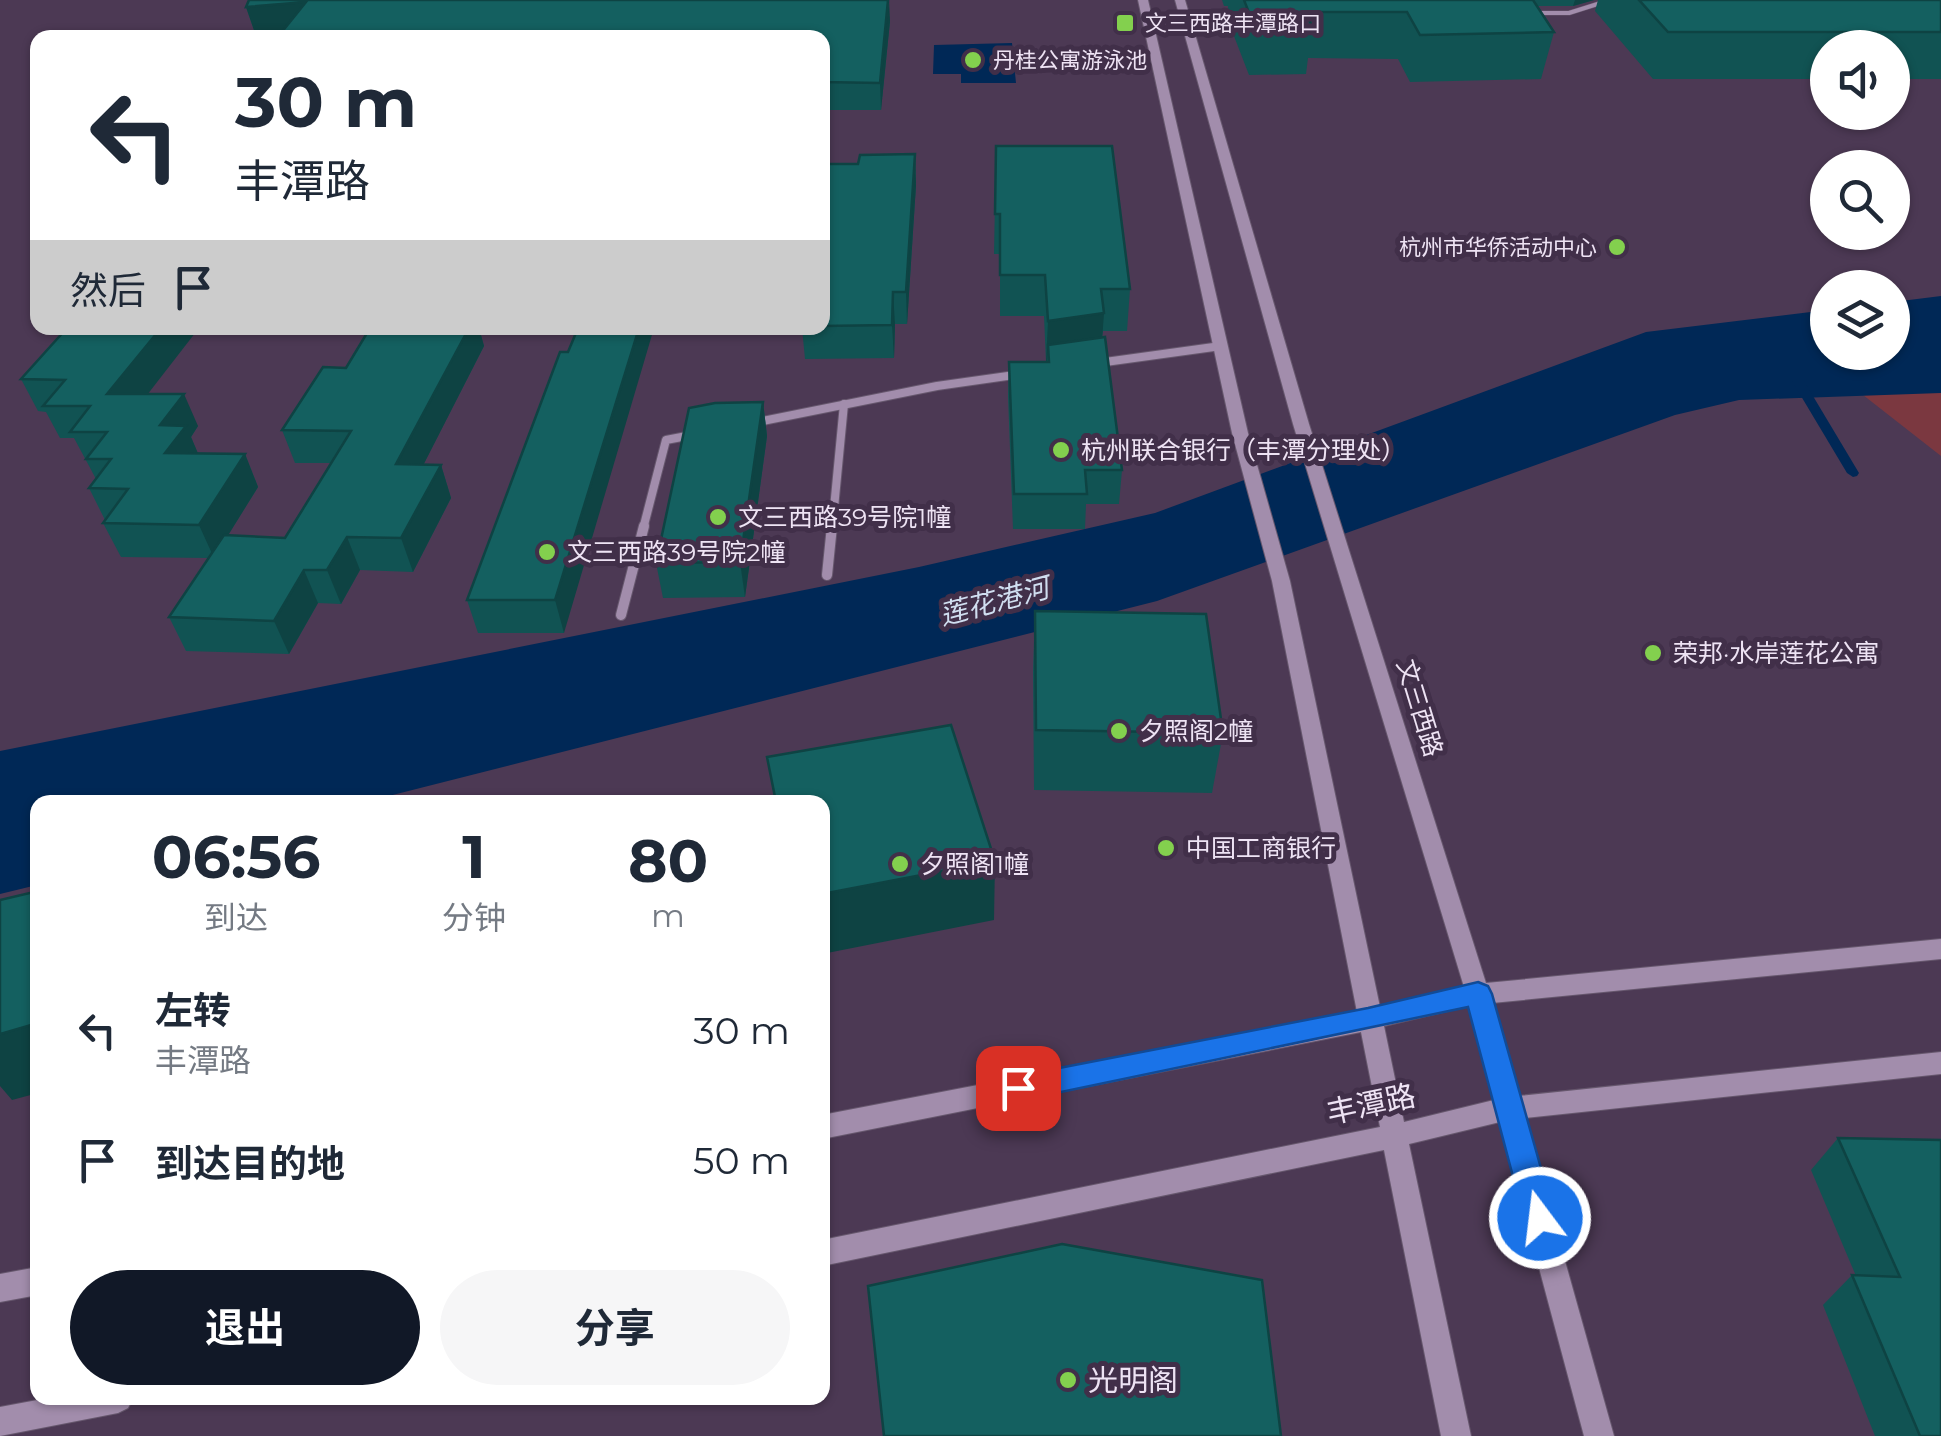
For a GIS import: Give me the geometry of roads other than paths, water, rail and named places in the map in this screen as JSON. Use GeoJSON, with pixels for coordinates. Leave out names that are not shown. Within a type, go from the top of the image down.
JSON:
{"type":"FeatureCollection","features":[{"type":"Feature","properties":{"kind":"main road"},"geometry":{"type":"LineString","coordinates":[[1143,0],[1240,432],[1280,581],[1456,1436]]}},
{"type":"Feature","properties":{"kind":"main road","name":"文三西路"},"geometry":{"type":"LineString","coordinates":[[1181,6],[1342,560],[1478,994],[1598,1436]]}},
{"type":"Feature","properties":{"kind":"main road"},"geometry":{"type":"LineString","coordinates":[[830,1125],[1368,1020],[1478,994],[1941,950]]}},
{"type":"Feature","properties":{"kind":"main road","name":"丰潭路"},"geometry":{"type":"LineString","coordinates":[[830,1251],[1394,1136],[1510,1108],[1941,1063]]}},
{"type":"Feature","properties":{"kind":"main road"},"geometry":{"type":"LineString","coordinates":[[0,1288],[30,1282]]}},
{"type":"Feature","properties":{"kind":"main road"},"geometry":{"type":"LineString","coordinates":[[0,1422],[84,1405]]}},
{"type":"Feature","properties":{"kind":"street"},"geometry":{"type":"LineString","coordinates":[[1088,365],[1220,346]]}},
{"type":"Feature","properties":{"kind":"street"},"geometry":{"type":"LineString","coordinates":[[737,426],[1031,372]]}},
{"type":"Feature","properties":{"kind":"street"},"geometry":{"type":"LineString","coordinates":[[828,575],[844,404]]}},
{"type":"Feature","properties":{"kind":"street"},"geometry":{"type":"LineString","coordinates":[[621,615],[666,440],[701,433]]}},
{"type":"Feature","properties":{"kind":"lane"},"geometry":{"type":"LineString","coordinates":[[1530,12],[1568,12],[1610,0]]}},
{"type":"Feature","properties":{"kind":"lane"},"geometry":{"type":"LineString","coordinates":[[1181,6],[1241,12]]}},
{"type":"Feature","properties":{"kind":"water","name":"丹桂公寓游泳池"},"geometry":{"type":"Polygon","coordinates":[[[1012,43],[1016,83],[961,83],[961,74],[933,74],[934,45],[1012,43]]]}},
{"type":"Feature","properties":{"kind":"water","name":"莲花港河"},"geometry":{"type":"Polygon","coordinates":[[[1941,296],[1941,393],[1739,400],[1675,415],[1157,601],[393,795],[30,795],[30,887],[0,894],[0,751],[919,567],[1155,513],[1646,332],[1810,312],[1810,370],[1910,370],[1910,300],[1941,296]]]}},
{"type":"Feature","properties":{"kind":"waterway"},"geometry":{"type":"LineString","coordinates":[[1798,381],[1853,473]]}},
{"type":"Feature","properties":{"kind":"place","name":"文三西路丰潭路口"},"geometry":{"type":"Point","coordinates":[1125,23]}},
{"type":"Feature","properties":{"kind":"place","name":"丹桂公寓游泳池"},"geometry":{"type":"Point","coordinates":[973,60]}},
{"type":"Feature","properties":{"kind":"place","name":"杭州市华侨活动中心"},"geometry":{"type":"Point","coordinates":[1617,247]}},
{"type":"Feature","properties":{"kind":"place","name":"杭州联合银行（丰潭分理处）"},"geometry":{"type":"Point","coordinates":[1061,450]}},
{"type":"Feature","properties":{"kind":"place","name":"文三西路39号院1幢"},"geometry":{"type":"Point","coordinates":[718,517]}},
{"type":"Feature","properties":{"kind":"place","name":"文三西路39号院2幢"},"geometry":{"type":"Point","coordinates":[547,552]}},
{"type":"Feature","properties":{"kind":"place","name":"荣邦·水岸莲花公寓"},"geometry":{"type":"Point","coordinates":[1653,653]}},
{"type":"Feature","properties":{"kind":"place","name":"夕照阁2幢"},"geometry":{"type":"Point","coordinates":[1119,731]}},
{"type":"Feature","properties":{"kind":"place","name":"中国工商银行"},"geometry":{"type":"Point","coordinates":[1166,848]}},
{"type":"Feature","properties":{"kind":"place","name":"夕照阁1幢"},"geometry":{"type":"Point","coordinates":[900,864]}},
{"type":"Feature","properties":{"kind":"place","name":"光明阁"},"geometry":{"type":"Point","coordinates":[1068,1380]}}]}
